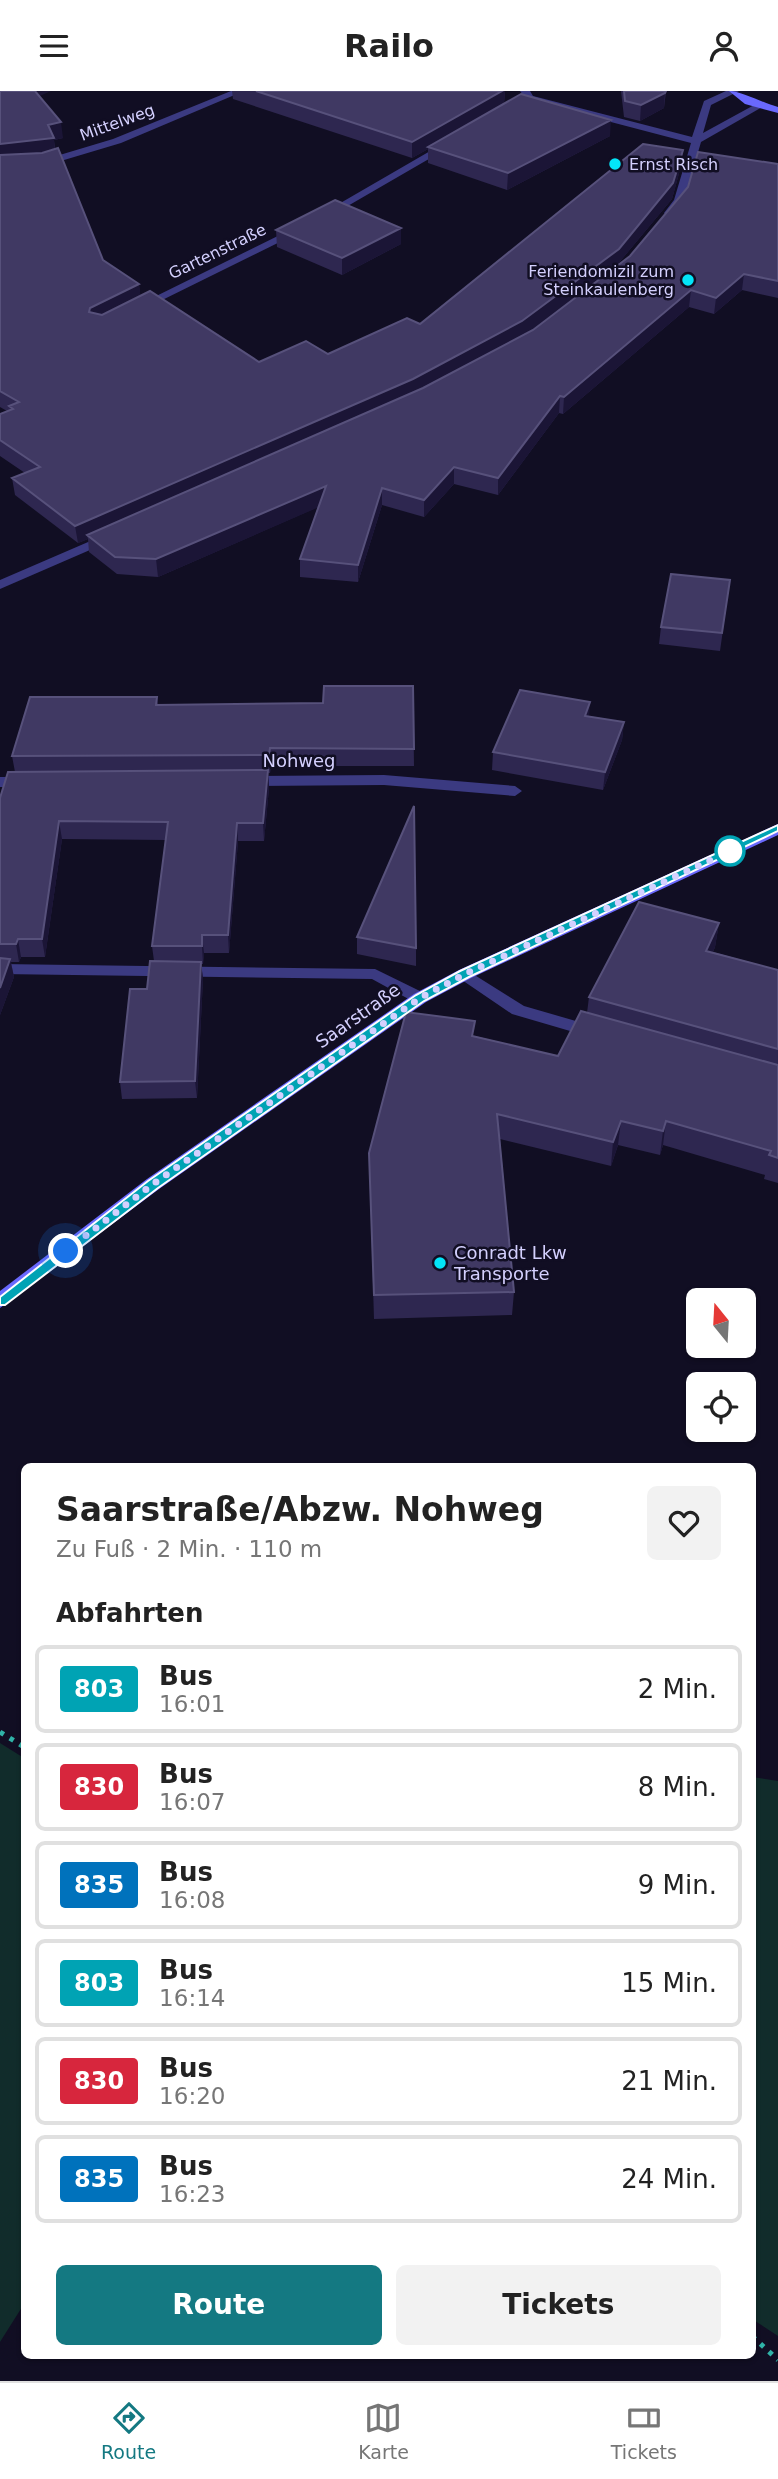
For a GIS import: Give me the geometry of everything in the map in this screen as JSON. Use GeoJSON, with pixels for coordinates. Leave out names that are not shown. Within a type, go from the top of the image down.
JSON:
{"type":"FeatureCollection","features":[{"type":"Feature","properties":{"kind":"street","name":"Mittelweg"},"geometry":{"type":"LineString","coordinates":[[0,166],[44,163],[117,141],[239,91]]}},
{"type":"Feature","properties":{"kind":"street"},"geometry":{"type":"LineString","coordinates":[[663,221],[679,201],[707,103],[734,91],[760,106],[778,110]]}},
{"type":"Feature","properties":{"kind":"street"},"geometry":{"type":"LineString","coordinates":[[517,105],[527,95],[695,141],[747,110],[760,106]]}},
{"type":"Feature","properties":{"kind":"street","name":"Gartenstraße"},"geometry":{"type":"LineString","coordinates":[[124,314],[311,223],[457,140]]}},
{"type":"Feature","properties":{"kind":"street"},"geometry":{"type":"LineString","coordinates":[[0,585],[126,530]]}},
{"type":"Feature","properties":{"kind":"street","name":"Nohweg"},"geometry":{"type":"LineString","coordinates":[[233,781],[384,780],[515,791]]}},
{"type":"Feature","properties":{"kind":"street"},"geometry":{"type":"LineString","coordinates":[[0,782],[41,782]]}},
{"type":"Feature","properties":{"kind":"street","name":"Saarstraße"},"geometry":{"type":"LineString","coordinates":[[0,1301],[153,1184],[420,998],[465,974],[778,828]]}},
{"type":"Feature","properties":{"kind":"street"},"geometry":{"type":"LineString","coordinates":[[0,969],[375,974],[420,998]]}},
{"type":"Feature","properties":{"kind":"street"},"geometry":{"type":"LineString","coordinates":[[465,974],[518,1010],[611,1036]]}},
{"type":"Feature","properties":{"kind":"path"},"geometry":{"type":"LineString","coordinates":[[0,1732],[21,1745]]}},
{"type":"Feature","properties":{"kind":"path"},"geometry":{"type":"LineString","coordinates":[[756,2340],[778,2360]]}},
{"type":"Feature","properties":{"kind":"green space"},"geometry":{"type":"Polygon","coordinates":[[[0,1743],[21,1756],[21,2309],[0,2342],[0,1743]]]}},
{"type":"Feature","properties":{"kind":"green space"},"geometry":{"type":"Polygon","coordinates":[[[756,1778],[778,1781],[778,2336],[756,2322],[756,1778]]]}},
{"type":"Feature","properties":{"kind":"building"},"geometry":{"type":"Polygon","coordinates":[[[0,91],[35,91],[61,122],[48,125],[54,138],[0,144],[0,91]]]}},
{"type":"Feature","properties":{"kind":"building"},"geometry":{"type":"Polygon","coordinates":[[[256,91],[502,91],[412,142],[256,91]]]}},
{"type":"Feature","properties":{"kind":"building"},"geometry":{"type":"Polygon","coordinates":[[[624,91],[666,91],[641,105],[625,101],[624,91]]]}},
{"type":"Feature","properties":{"kind":"building"},"geometry":{"type":"Polygon","coordinates":[[[521,94],[611,120],[508,173],[428,147],[521,94]]]}},
{"type":"Feature","properties":{"kind":"building"},"geometry":{"type":"Polygon","coordinates":[[[643,144],[683,150],[673,183],[619,249],[522,321],[413,379],[75,526],[12,478],[40,467],[0,440],[0,414],[13,409],[9,406],[19,402],[0,391],[0,155],[42,153],[58,148],[103,260],[139,284],[90,308],[89,312],[102,315],[150,291],[259,362],[306,341],[328,354],[407,318],[420,324],[643,144]]]}},
{"type":"Feature","properties":{"kind":"building"},"geometry":{"type":"Polygon","coordinates":[[[698,152],[778,164],[778,281],[744,274],[716,298],[691,290],[564,397],[560,396],[498,478],[454,467],[424,500],[382,488],[358,565],[300,559],[326,486],[156,559],[115,557],[87,535],[423,388],[533,330],[630,256],[688,187],[698,152]]]}},
{"type":"Feature","properties":{"kind":"building"},"geometry":{"type":"Polygon","coordinates":[[[335,200],[401,228],[342,258],[276,230],[335,200]]]}},
{"type":"Feature","properties":{"kind":"building"},"geometry":{"type":"Polygon","coordinates":[[[671,574],[730,580],[722,633],[661,627],[671,574]]]}},
{"type":"Feature","properties":{"kind":"building"},"geometry":{"type":"Polygon","coordinates":[[[324,686],[413,686],[414,749],[270,748],[269,755],[12,756],[30,697],[157,697],[156,705],[323,703],[324,686]]]}},
{"type":"Feature","properties":{"kind":"building"},"geometry":{"type":"Polygon","coordinates":[[[520,690],[590,702],[585,716],[624,722],[605,772],[493,752],[520,690]]]}},
{"type":"Feature","properties":{"kind":"building"},"geometry":{"type":"Polygon","coordinates":[[[268,770],[263,823],[237,823],[228,935],[202,935],[202,946],[152,946],[168,822],[59,821],[42,939],[18,939],[16,944],[0,944],[0,798],[8,772],[268,770]]]}},
{"type":"Feature","properties":{"kind":"building"},"geometry":{"type":"Polygon","coordinates":[[[414,806],[416,948],[357,937],[414,806]]]}},
{"type":"Feature","properties":{"kind":"building"},"geometry":{"type":"Polygon","coordinates":[[[639,902],[719,923],[706,951],[778,970],[778,1049],[589,997],[639,902]]]}},
{"type":"Feature","properties":{"kind":"building"},"geometry":{"type":"Polygon","coordinates":[[[0,958],[10,959],[0,988],[0,958]]]}},
{"type":"Feature","properties":{"kind":"building"},"geometry":{"type":"Polygon","coordinates":[[[150,961],[201,962],[195,1081],[120,1082],[130,989],[147,989],[150,961]]]}},
{"type":"Feature","properties":{"kind":"building"},"geometry":{"type":"Polygon","coordinates":[[[581,1011],[778,1065],[778,1158],[769,1155],[771,1151],[666,1121],[663,1131],[621,1121],[613,1142],[497,1114],[514,1292],[374,1295],[369,1153],[406,1012],[475,1021],[472,1036],[558,1056],[581,1011]]]}},
{"type":"Feature","properties":{"kind":"bus line","name":"803"},"geometry":{"type":"LineString","coordinates":[[0,1301],[153,1184],[420,998],[465,974],[778,829]]}},
{"type":"Feature","properties":{"kind":"place","name":"Ernst Risch"},"geometry":{"type":"Point","coordinates":[615,164]}},
{"type":"Feature","properties":{"kind":"place","name":"Feriendomizil zum Steinkaulenberg"},"geometry":{"type":"Point","coordinates":[688,280]}},
{"type":"Feature","properties":{"kind":"place","name":"Conradt Lkw Transporte"},"geometry":{"type":"Point","coordinates":[440,1263]}},
{"type":"Feature","properties":{"kind":"route"},"geometry":{"type":"LineString","coordinates":[[66,1251],[153,1184],[420,998],[465,974],[730,851]]}}]}
